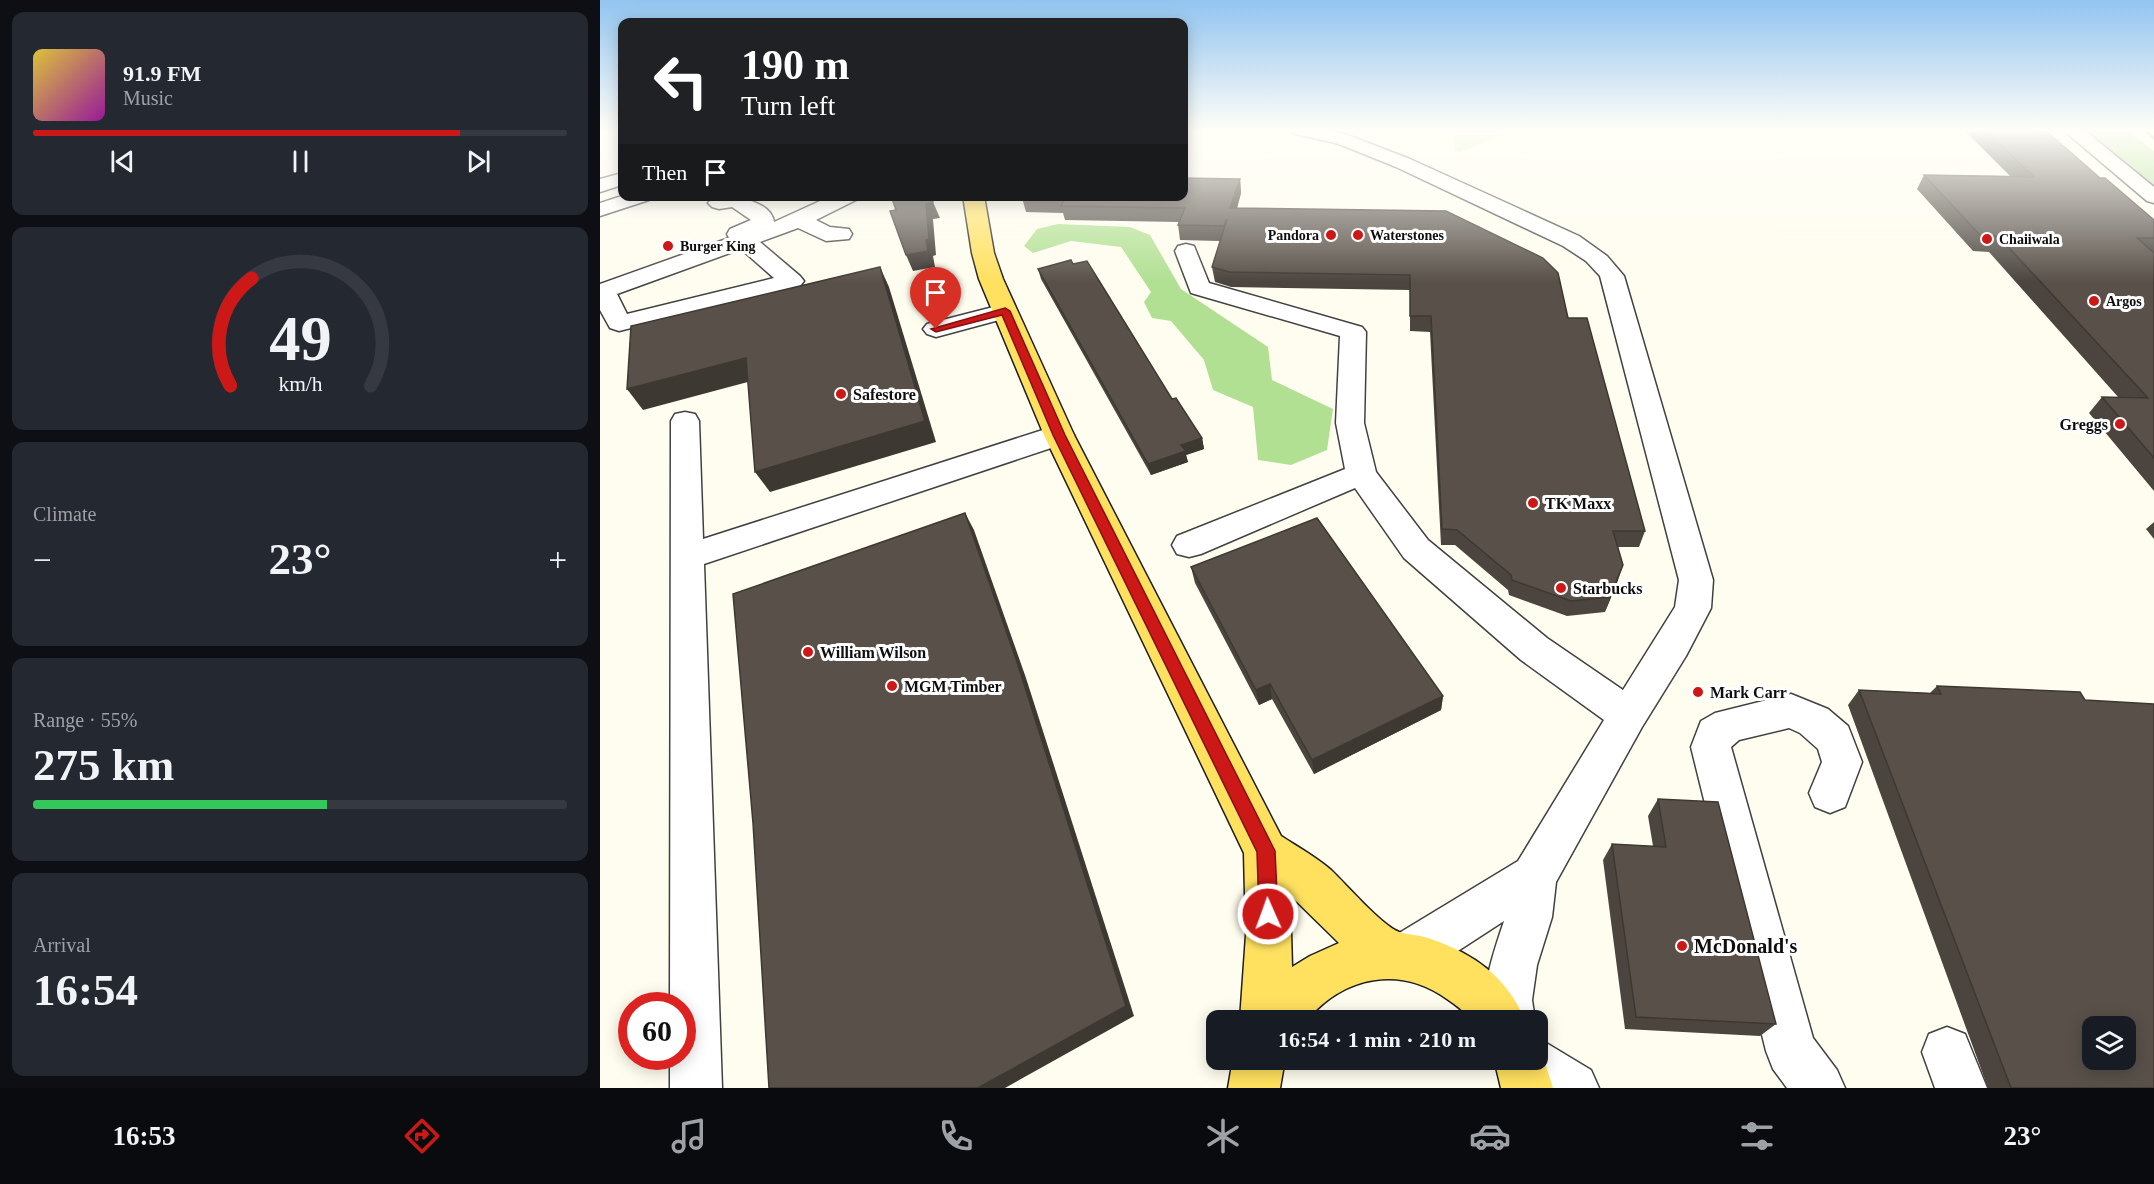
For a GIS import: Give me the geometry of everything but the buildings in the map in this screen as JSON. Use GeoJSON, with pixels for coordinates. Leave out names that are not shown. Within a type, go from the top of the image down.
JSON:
{"type":"FeatureCollection","features":[{"type":"Feature","properties":{"kind":"main road"},"geometry":{"type":"LineString","coordinates":[[974,201],[983,253],[1005,311],[1059,435],[1266,851],[1269,935],[1265,1010]]}},
{"type":"Feature","properties":{"kind":"main road"},"geometry":{"type":"LineString","coordinates":[[1266,851],[1313,884],[1350,922],[1398,954],[1448,969],[1484,997],[1493,1010]]}},
{"type":"Feature","properties":{"kind":"main road"},"geometry":{"type":"LineString","coordinates":[[1284,1010],[1313,980],[1349,960],[1398,954]]}},
{"type":"Feature","properties":{"kind":"main road"},"geometry":{"type":"LineString","coordinates":[[1254,1088],[1257,1070]]}},
{"type":"Feature","properties":{"kind":"main road"},"geometry":{"type":"LineString","coordinates":[[1523,1070],[1527,1088]]}},
{"type":"Feature","properties":{"kind":"street"},"geometry":{"type":"LineString","coordinates":[[600,186],[618,180]]}},
{"type":"Feature","properties":{"kind":"street"},"geometry":{"type":"LineString","coordinates":[[1440,180],[1571,240],[1604,264],[1612,276],[1696,580],[1693,608],[1673,645],[1628,715],[1534,877],[1529,916],[1513,965],[1508,1000],[1509,1010]]}},
{"type":"Feature","properties":{"kind":"street"},"geometry":{"type":"LineString","coordinates":[[2133,180],[2154,197]]}},
{"type":"Feature","properties":{"kind":"street"},"geometry":{"type":"LineString","coordinates":[[600,210],[627,201]]}},
{"type":"Feature","properties":{"kind":"street"},"geometry":{"type":"LineString","coordinates":[[719,203],[725,201]]}},
{"type":"Feature","properties":{"kind":"street"},"geometry":{"type":"LineString","coordinates":[[601,286],[607,280],[619,278],[756,227],[764,220],[740,202],[734,201]]}},
{"type":"Feature","properties":{"kind":"street"},"geometry":{"type":"LineString","coordinates":[[601,286],[799,220],[828,202]]}},
{"type":"Feature","properties":{"kind":"street"},"geometry":{"type":"LineString","coordinates":[[799,220],[826,234],[841,234]]}},
{"type":"Feature","properties":{"kind":"street"},"geometry":{"type":"LineString","coordinates":[[601,286],[610,325],[792,280],[744,240]]}},
{"type":"Feature","properties":{"kind":"street"},"geometry":{"type":"LineString","coordinates":[[1186,250],[1199,288],[1353,332],[1350,423],[1361,474],[1416,549],[1534,649],[1628,715]]}},
{"type":"Feature","properties":{"kind":"street"},"geometry":{"type":"LineString","coordinates":[[936,329],[1005,311]]}},
{"type":"Feature","properties":{"kind":"street"},"geometry":{"type":"LineString","coordinates":[[685,421],[696,1088]]}},
{"type":"Feature","properties":{"kind":"street"},"geometry":{"type":"LineString","coordinates":[[687,557],[1059,435]]}},
{"type":"Feature","properties":{"kind":"street"},"geometry":{"type":"LineString","coordinates":[[1189,545],[1361,474]]}},
{"type":"Feature","properties":{"kind":"street"},"geometry":{"type":"LineString","coordinates":[[1819,1088],[1791,1051],[1711,747],[1715,734],[1729,725],[1791,711],[1814,721],[1834,739],[1842,762],[1830,793]]}},
{"type":"Feature","properties":{"kind":"street"},"geometry":{"type":"LineString","coordinates":[[1398,954],[1461,925],[1534,877]]}},
{"type":"Feature","properties":{"kind":"street"},"geometry":{"type":"LineString","coordinates":[[1544,1070],[1573,1088]]}},
{"type":"Feature","properties":{"kind":"green space"},"geometry":{"type":"Polygon","coordinates":[[[1058,224],[1130,227],[1150,235],[1181,289],[1268,347],[1272,380],[1333,409],[1327,450],[1291,465],[1258,460],[1253,407],[1213,390],[1204,360],[1171,321],[1152,318],[1144,302],[1151,292],[1121,247],[1071,241],[1033,253],[1024,246],[1037,229],[1058,224]]]}},
{"type":"Feature","properties":{"kind":"place","name":"Pandora"},"geometry":{"type":"Point","coordinates":[1331,235]}},
{"type":"Feature","properties":{"kind":"place","name":"Waterstones"},"geometry":{"type":"Point","coordinates":[1358,235]}},
{"type":"Feature","properties":{"kind":"place","name":"Chaiiwala"},"geometry":{"type":"Point","coordinates":[1987,239]}},
{"type":"Feature","properties":{"kind":"place","name":"Burger King"},"geometry":{"type":"Point","coordinates":[668,246]}},
{"type":"Feature","properties":{"kind":"place","name":"Argos"},"geometry":{"type":"Point","coordinates":[2094,301]}},
{"type":"Feature","properties":{"kind":"place","name":"Safestore"},"geometry":{"type":"Point","coordinates":[841,394]}},
{"type":"Feature","properties":{"kind":"place","name":"Greggs"},"geometry":{"type":"Point","coordinates":[2120,424]}},
{"type":"Feature","properties":{"kind":"place","name":"TK Maxx"},"geometry":{"type":"Point","coordinates":[1533,503]}},
{"type":"Feature","properties":{"kind":"place","name":"Starbucks"},"geometry":{"type":"Point","coordinates":[1561,588]}},
{"type":"Feature","properties":{"kind":"place","name":"William Wilson"},"geometry":{"type":"Point","coordinates":[808,652]}},
{"type":"Feature","properties":{"kind":"place","name":"MGM Timber"},"geometry":{"type":"Point","coordinates":[892,686]}},
{"type":"Feature","properties":{"kind":"place","name":"Mark Carr"},"geometry":{"type":"Point","coordinates":[1698,692]}},
{"type":"Feature","properties":{"kind":"place","name":"McDonald's"},"geometry":{"type":"Point","coordinates":[1682,946]}},
{"type":"Feature","properties":{"kind":"route"},"geometry":{"type":"LineString","coordinates":[[936,329],[1005,311],[1059,435],[1266,851],[1268,914]]}}]}
